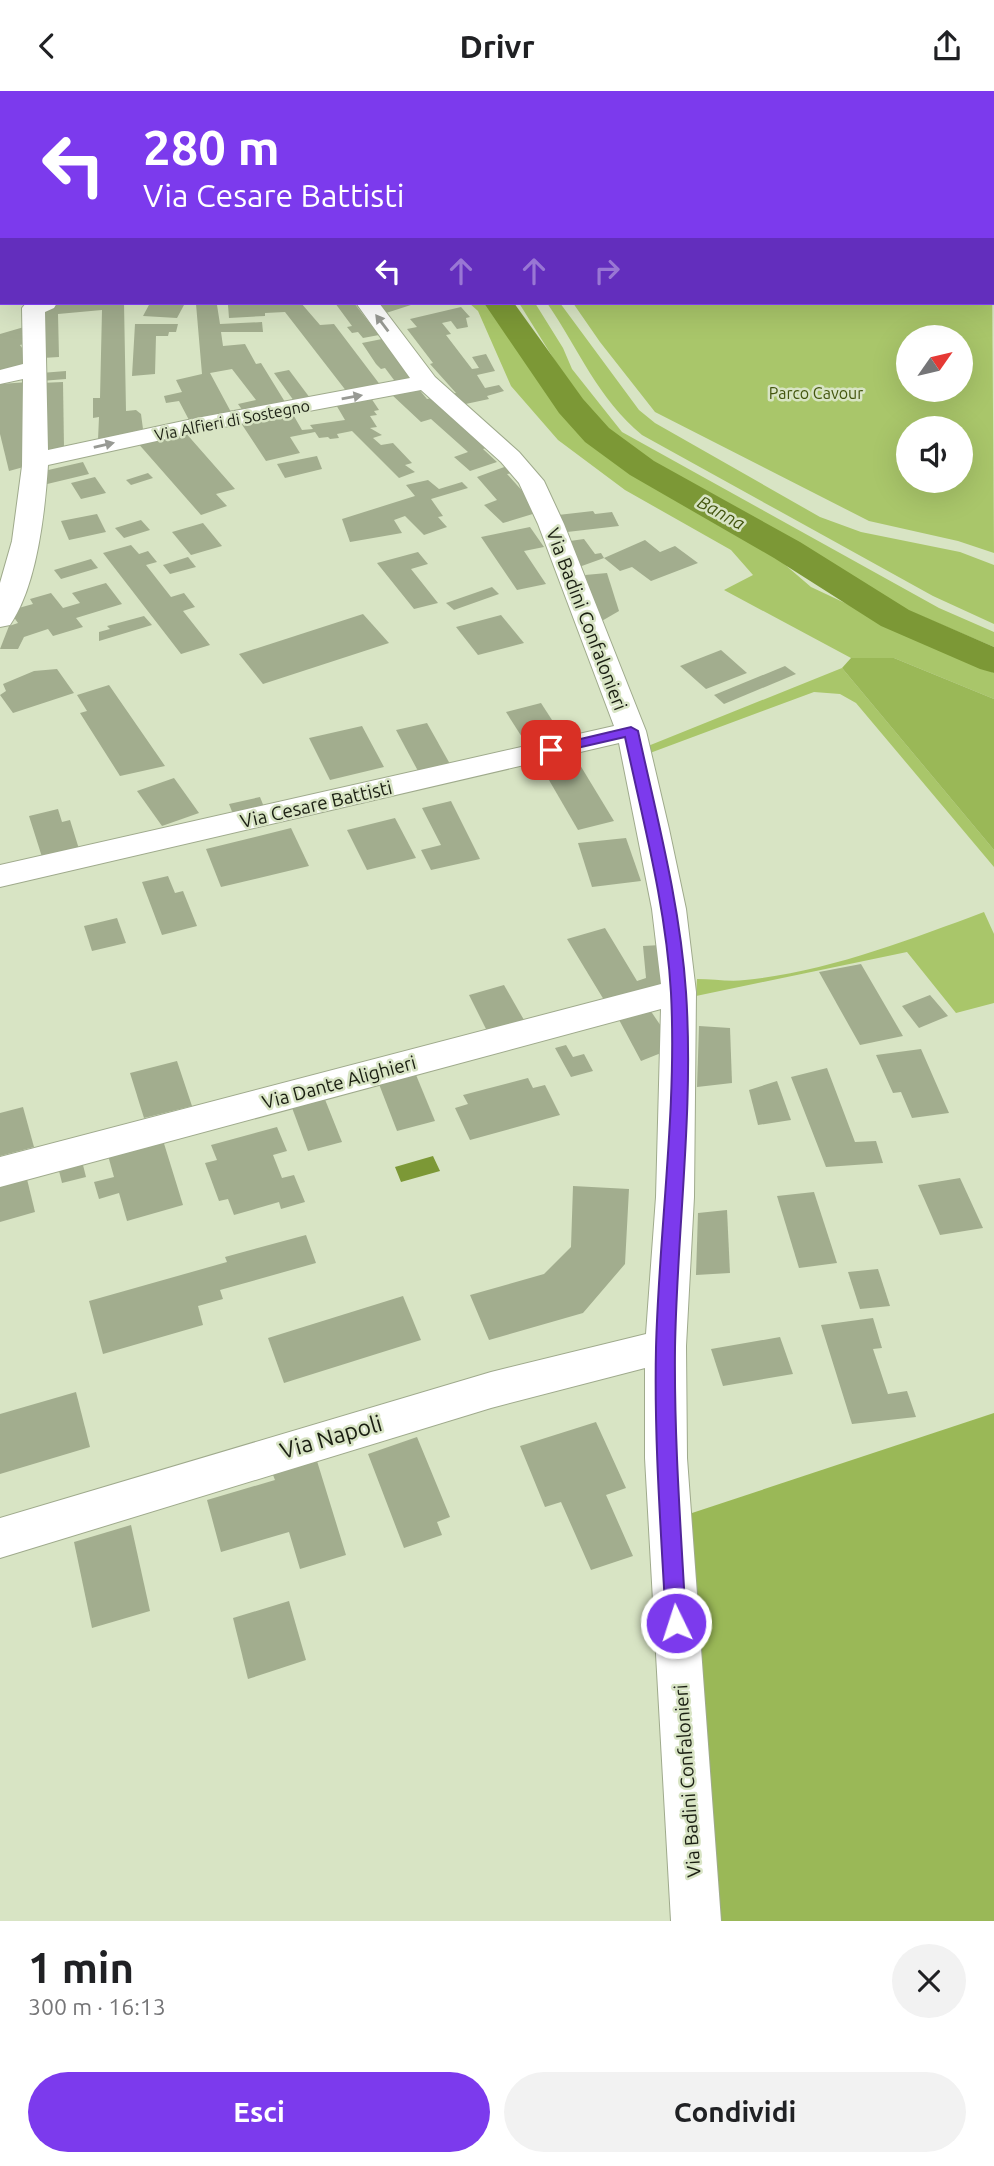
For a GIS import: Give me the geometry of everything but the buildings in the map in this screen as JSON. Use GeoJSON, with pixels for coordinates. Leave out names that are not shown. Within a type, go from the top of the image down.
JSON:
{"type":"FeatureCollection","features":[{"type":"Feature","properties":{"kind":"street"},"geometry":{"type":"LineString","coordinates":[[0,619],[33,507],[38,460],[33,308],[40,305]]}},
{"type":"Feature","properties":{"kind":"street","name":"Via Badini Confalonieri"},"geometry":{"type":"LineString","coordinates":[[368,305],[426,383],[510,457],[531,481],[551,524],[631,731],[669,909],[678,992],[675,1197],[666,1346],[667,1472],[696,1921]]}},
{"type":"Feature","properties":{"kind":"street"},"geometry":{"type":"LineString","coordinates":[[0,377],[34,369]]}},
{"type":"Feature","properties":{"kind":"street","name":"Via Alfieri di Sostegno"},"geometry":{"type":"LineString","coordinates":[[38,460],[188,426],[426,383]]}},
{"type":"Feature","properties":{"kind":"street","name":"Via Cesare Battisti"},"geometry":{"type":"LineString","coordinates":[[0,876],[631,731]]}},
{"type":"Feature","properties":{"kind":"street","name":"Via Dante Alighieri"},"geometry":{"type":"LineString","coordinates":[[0,1172],[678,992]]}},
{"type":"Feature","properties":{"kind":"street","name":"Via Napoli"},"geometry":{"type":"LineString","coordinates":[[0,1538],[478,1394],[575,1367],[666,1346]]}},
{"type":"Feature","properties":{"kind":"green space"},"geometry":{"type":"Polygon","coordinates":[[[471,305],[495,305],[515,332],[560,409],[625,467],[755,539],[811,587],[994,673],[994,699],[894,658],[851,658],[724,590],[753,575],[731,550],[625,490],[558,440],[511,386],[478,311],[471,305]]]}},
{"type":"Feature","properties":{"kind":"green space"},"geometry":{"type":"Polygon","coordinates":[[[520,305],[536,305],[563,348],[572,369],[622,432],[939,608],[994,632],[994,647],[879,598],[624,446],[575,393],[520,305]]]}},
{"type":"Feature","properties":{"kind":"green space"},"geometry":{"type":"Polygon","coordinates":[[[548,305],[561,305],[639,410],[655,423],[820,517],[861,532],[960,552],[994,565],[994,624],[933,596],[642,435],[613,406],[548,305]]]}},
{"type":"Feature","properties":{"kind":"green space","name":"Parco Cavour"},"geometry":{"type":"Polygon","coordinates":[[[574,305],[992,305],[994,553],[958,541],[869,521],[655,412],[574,305]]]}},
{"type":"Feature","properties":{"kind":"green space"},"geometry":{"type":"Polygon","coordinates":[[[842,668],[994,850],[994,867],[856,703],[840,694],[814,692],[650,753],[648,746],[842,668]]]}},
{"type":"Feature","properties":{"kind":"green space"},"geometry":{"type":"Polygon","coordinates":[[[984,912],[994,934],[994,1003],[956,1013],[907,952],[696,996],[697,979],[739,981],[806,970],[867,953],[984,912]]]}},
{"type":"Feature","properties":{"kind":"shaded area"},"geometry":{"type":"Polygon","coordinates":[[[851,658],[894,658],[994,699],[994,850],[842,668],[851,658]]]}},
{"type":"Feature","properties":{"kind":"shaded area"},"geometry":{"type":"Polygon","coordinates":[[[433,1156],[440,1171],[401,1182],[395,1167],[433,1156]]]}},
{"type":"Feature","properties":{"kind":"shaded area"},"geometry":{"type":"Polygon","coordinates":[[[994,1413],[994,1921],[718,1921],[689,1514],[994,1413]]]}},
{"type":"Feature","properties":{"kind":"waterway","name":"Banna"},"geometry":{"type":"LineString","coordinates":[[500,305],[571,406],[597,435],[642,468],[787,550],[895,618],[994,661]]}},
{"type":"Feature","properties":{"kind":"route"},"geometry":{"type":"LineString","coordinates":[[551,750],[631,731],[669,909],[678,992],[679,1038],[675,1197],[666,1346],[666,1458],[676,1623]]}}]}
